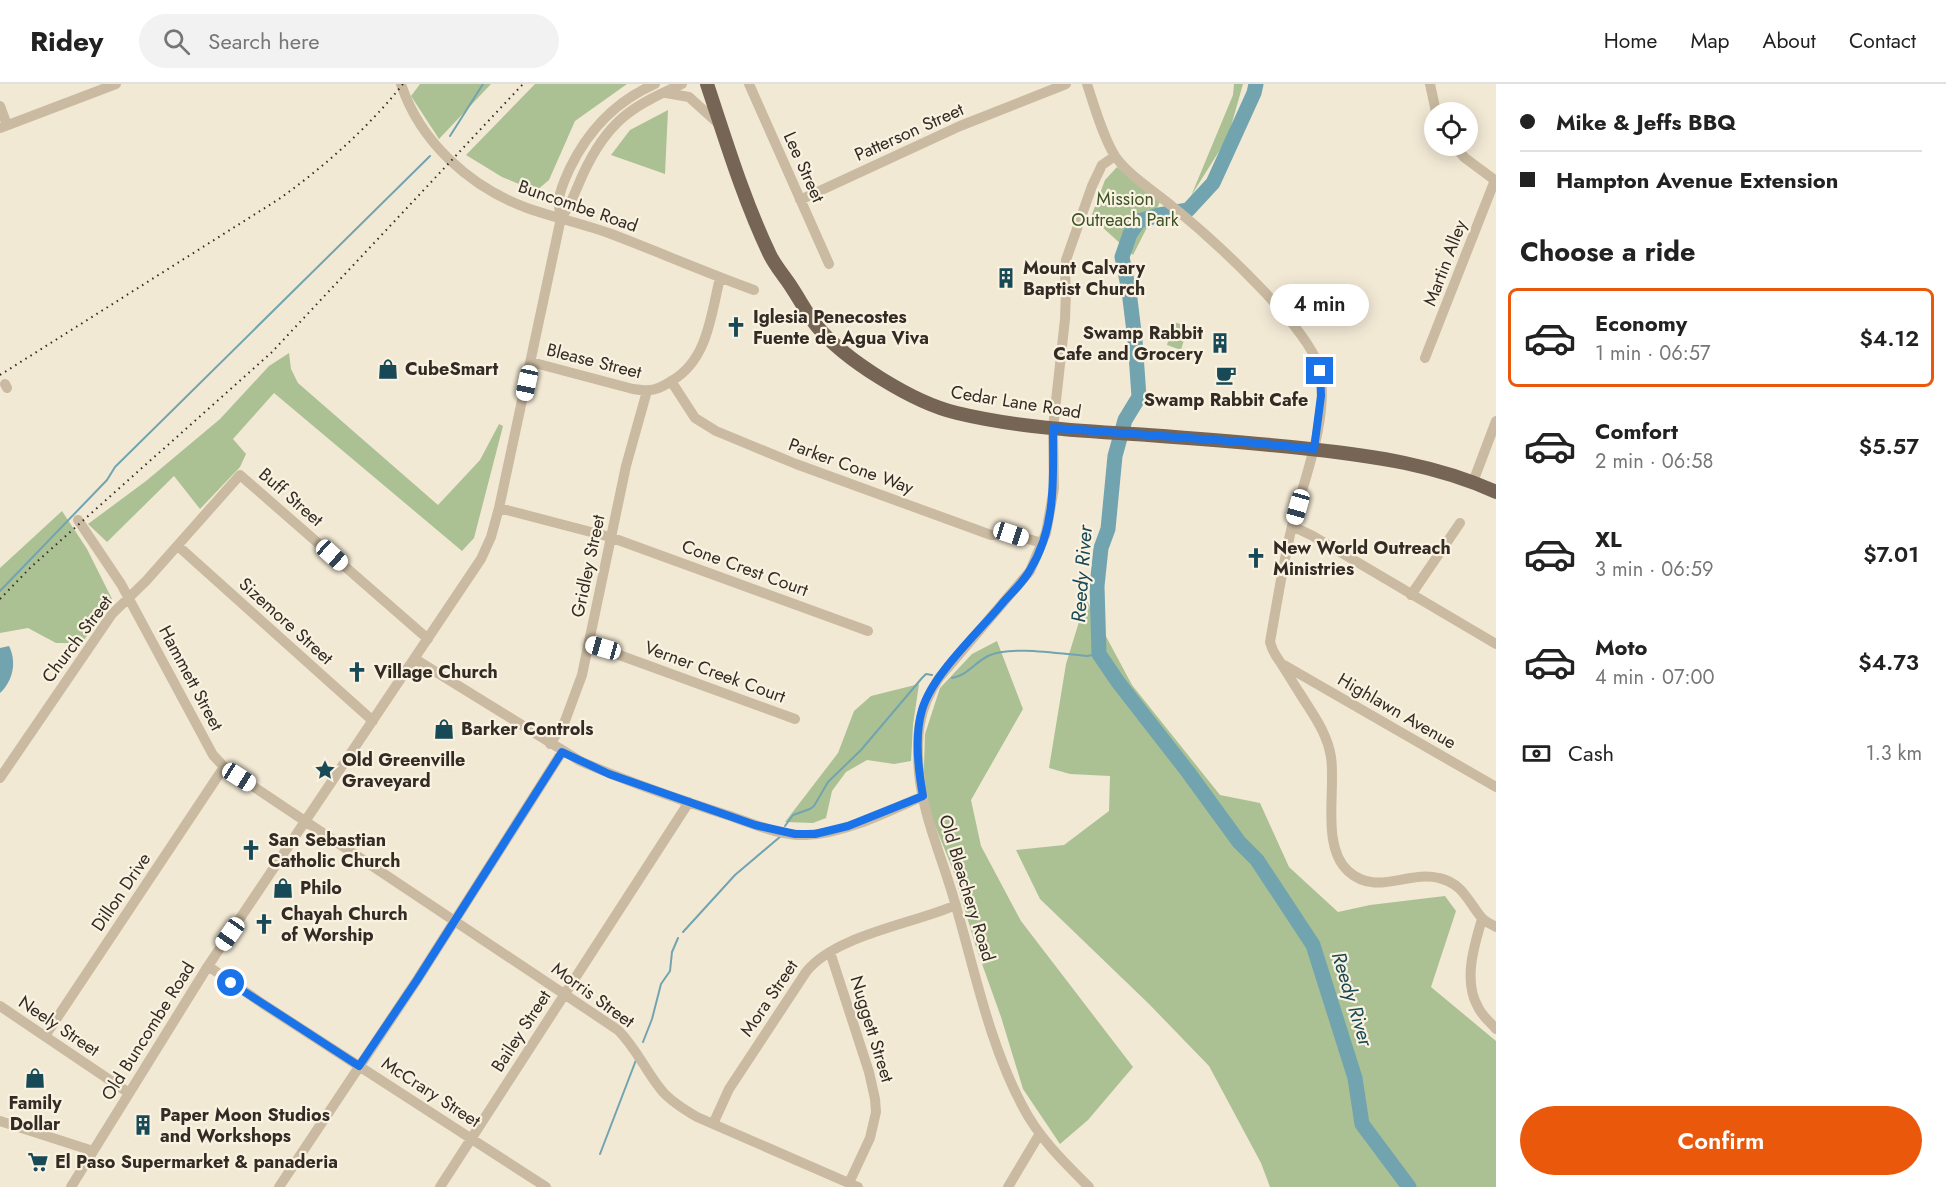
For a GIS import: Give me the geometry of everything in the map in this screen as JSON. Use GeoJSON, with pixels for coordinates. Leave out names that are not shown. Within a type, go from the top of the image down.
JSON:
{"type":"FeatureCollection","features":[{"type":"Feature","properties":{"kind":"main road","name":"Cedar Lane Road"},"geometry":{"type":"LineString","coordinates":[[708,84],[744,192],[771,257],[817,326],[842,350],[878,376],[928,403],[955,413],[1053,428],[1314,449],[1380,457],[1424,467],[1473,482],[1496,492]]}},
{"type":"Feature","properties":{"kind":"street"},"geometry":{"type":"LineString","coordinates":[[0,106],[4,127],[94,88],[116,84]]}},
{"type":"Feature","properties":{"kind":"street","name":"Buncombe Road"},"geometry":{"type":"LineString","coordinates":[[401,84],[406,99],[426,132],[451,162],[510,201],[616,236],[754,290]]}},
{"type":"Feature","properties":{"kind":"street","name":"Old Buncombe Road"},"geometry":{"type":"LineString","coordinates":[[71,1187],[208,966],[481,559],[491,537],[499,508],[561,218],[571,204],[587,164],[607,133],[620,118],[641,104],[657,86],[682,84]]}},
{"type":"Feature","properties":{"kind":"street","name":"Lee Street"},"geometry":{"type":"LineString","coordinates":[[749,84],[829,264]]}},
{"type":"Feature","properties":{"kind":"street","name":"Patterson Street"},"geometry":{"type":"LineString","coordinates":[[800,200],[960,126],[1066,84]]}},
{"type":"Feature","properties":{"kind":"street"},"geometry":{"type":"LineString","coordinates":[[1088,84],[1115,156],[1128,170],[1176,209],[1266,294],[1306,341],[1321,374],[1321,396],[1314,449],[1292,526],[1270,642],[1273,654],[1319,723],[1328,744],[1332,771],[1335,853],[1343,865],[1356,877],[1373,883],[1393,882],[1422,876],[1446,880],[1464,892],[1482,919],[1496,927]]}},
{"type":"Feature","properties":{"kind":"street"},"geometry":{"type":"LineString","coordinates":[[1430,84],[1434,102]]}},
{"type":"Feature","properties":{"kind":"street"},"geometry":{"type":"LineString","coordinates":[[657,86],[689,97],[722,126]]}},
{"type":"Feature","properties":{"kind":"street","name":"Old Bleachery Road"},"geometry":{"type":"LineString","coordinates":[[1089,1187],[1039,1135],[1022,1106],[999,1052],[956,905],[927,818],[919,775],[918,750],[920,718],[924,703],[939,678],[1030,571],[1042,543],[1048,524],[1054,488],[1053,428],[1065,319],[1066,260],[1092,186],[1102,165],[1115,156]]}},
{"type":"Feature","properties":{"kind":"street"},"geometry":{"type":"LineString","coordinates":[[1463,156],[1495,181]]}},
{"type":"Feature","properties":{"kind":"street","name":"Martin Alley"},"geometry":{"type":"LineString","coordinates":[[1425,358],[1495,181]]}},
{"type":"Feature","properties":{"kind":"street","name":"Blease Street"},"geometry":{"type":"LineString","coordinates":[[531,362],[647,391],[658,389],[690,367],[700,353],[720,278]]}},
{"type":"Feature","properties":{"kind":"street","name":"Parker Cone Way"},"geometry":{"type":"LineString","coordinates":[[671,381],[695,418],[716,431],[796,464],[991,535],[1011,534],[1042,543]]}},
{"type":"Feature","properties":{"kind":"street","name":"Gridley Street"},"geometry":{"type":"LineString","coordinates":[[550,744],[565,721],[582,675],[626,466],[647,391]]}},
{"type":"Feature","properties":{"kind":"street"},"geometry":{"type":"LineString","coordinates":[[1473,482],[1496,421]]}},
{"type":"Feature","properties":{"kind":"street","name":"Church Street"},"geometry":{"type":"LineString","coordinates":[[0,778],[112,614],[178,546],[240,475]]}},
{"type":"Feature","properties":{"kind":"street","name":"Buff Street"},"geometry":{"type":"LineString","coordinates":[[240,475],[428,639]]}},
{"type":"Feature","properties":{"kind":"street","name":"Cone Crest Court"},"geometry":{"type":"LineString","coordinates":[[499,508],[610,537],[868,631]]}},
{"type":"Feature","properties":{"kind":"street","name":"Hammett Street"},"geometry":{"type":"LineString","coordinates":[[78,520],[129,598],[213,755],[224,767],[306,821]]}},
{"type":"Feature","properties":{"kind":"street"},"geometry":{"type":"LineString","coordinates":[[1411,595],[1460,523]]}},
{"type":"Feature","properties":{"kind":"street"},"geometry":{"type":"LineString","coordinates":[[1292,526],[1313,536],[1496,644]]}},
{"type":"Feature","properties":{"kind":"street","name":"Sizemore Street"},"geometry":{"type":"LineString","coordinates":[[178,546],[373,721]]}},
{"type":"Feature","properties":{"kind":"street","name":"Verner Creek Court"},"geometry":{"type":"LineString","coordinates":[[589,644],[795,719]]}},
{"type":"Feature","properties":{"kind":"street"},"geometry":{"type":"LineString","coordinates":[[415,659],[562,752],[609,774],[782,832],[806,835],[848,826],[923,796]]}},
{"type":"Feature","properties":{"kind":"street","name":"Highlawn Avenue"},"geometry":{"type":"LineString","coordinates":[[1281,663],[1496,787]]}},
{"type":"Feature","properties":{"kind":"street"},"geometry":{"type":"LineString","coordinates":[[279,1187],[455,920],[562,752]]}},
{"type":"Feature","properties":{"kind":"street","name":"Dillon Drive"},"geometry":{"type":"LineString","coordinates":[[45,1036],[224,767]]}},
{"type":"Feature","properties":{"kind":"street","name":"Bailey Street"},"geometry":{"type":"LineString","coordinates":[[440,1187],[689,802]]}},
{"type":"Feature","properties":{"kind":"street","name":"Morris Street"},"geometry":{"type":"LineString","coordinates":[[306,821],[604,1020],[630,1042],[656,1083],[669,1098],[691,1114],[853,1185]]}},
{"type":"Feature","properties":{"kind":"street","name":"Mora Street"},"geometry":{"type":"LineString","coordinates":[[713,1124],[729,1089],[806,972],[818,959],[866,936],[956,905]]}},
{"type":"Feature","properties":{"kind":"street"},"geometry":{"type":"LineString","coordinates":[[1482,919],[1470,983],[1476,1005],[1496,1029]]}},
{"type":"Feature","properties":{"kind":"street","name":"Nuggett Street"},"geometry":{"type":"LineString","coordinates":[[830,952],[871,1079],[875,1099],[876,1112],[870,1138],[853,1185]]}},
{"type":"Feature","properties":{"kind":"street","name":"McCrary Street"},"geometry":{"type":"LineString","coordinates":[[208,966],[262,1004],[546,1187]]}},
{"type":"Feature","properties":{"kind":"street","name":"Neely Street"},"geometry":{"type":"LineString","coordinates":[[0,1006],[129,1093]]}},
{"type":"Feature","properties":{"kind":"street"},"geometry":{"type":"LineString","coordinates":[[0,1121],[93,1151]]}},
{"type":"Feature","properties":{"kind":"street"},"geometry":{"type":"LineString","coordinates":[[1008,1187],[1039,1135]]}},
{"type":"Feature","properties":{"kind":"green space"},"geometry":{"type":"Polygon","coordinates":[[[420,84],[491,84],[439,139],[411,96],[420,84]]]}},
{"type":"Feature","properties":{"kind":"green space"},"geometry":{"type":"Polygon","coordinates":[[[535,84],[627,84],[575,121],[549,180],[536,191],[502,177],[466,155],[535,84]]]}},
{"type":"Feature","properties":{"kind":"green space"},"geometry":{"type":"Polygon","coordinates":[[[1234,84],[1243,84],[1228,137],[1191,196],[1233,95],[1234,84]]]}},
{"type":"Feature","properties":{"kind":"green space"},"geometry":{"type":"Polygon","coordinates":[[[668,110],[665,174],[611,155],[630,130],[668,110]]]}},
{"type":"Feature","properties":{"kind":"green space","name":"Mission Outreach Park"},"geometry":{"type":"Polygon","coordinates":[[[1117,167],[1160,202],[1133,255],[1091,217],[1105,180],[1117,167]]]}},
{"type":"Feature","properties":{"kind":"green space"},"geometry":{"type":"Polygon","coordinates":[[[1173,322],[1188,326],[1181,350],[1167,345],[1173,322]]]}},
{"type":"Feature","properties":{"kind":"green space"},"geometry":{"type":"Polygon","coordinates":[[[289,353],[291,369],[298,383],[438,505],[480,460],[499,424],[503,426],[474,538],[462,551],[274,393],[233,439],[246,454],[240,467],[200,509],[174,476],[107,542],[88,524],[146,481],[220,419],[269,366],[289,353]]]}},
{"type":"Feature","properties":{"kind":"green space"},"geometry":{"type":"Polygon","coordinates":[[[62,511],[87,549],[112,599],[82,643],[56,643],[28,628],[0,633],[0,568],[62,511]]]}},
{"type":"Feature","properties":{"kind":"green space"},"geometry":{"type":"Polygon","coordinates":[[[1086,599],[1132,685],[1220,795],[1260,803],[1289,867],[1338,912],[1370,905],[1445,896],[1456,911],[1431,987],[1496,1041],[1496,1187],[1270,1187],[1261,1163],[1209,1066],[1149,1004],[1040,899],[1016,850],[1064,845],[1109,811],[1110,776],[1070,774],[1049,768],[1066,664],[1086,599]]]}},
{"type":"Feature","properties":{"kind":"green space"},"geometry":{"type":"Polygon","coordinates":[[[997,641],[1023,709],[971,800],[981,846],[1021,921],[1133,1067],[1088,1120],[1060,1144],[1023,1089],[953,870],[923,796],[925,734],[940,688],[972,654],[997,641]]]}},
{"type":"Feature","properties":{"kind":"green space"},"geometry":{"type":"Polygon","coordinates":[[[919,684],[911,761],[894,764],[867,760],[846,772],[832,791],[826,818],[813,823],[785,822],[838,753],[854,711],[871,696],[919,684]]]}},
{"type":"Feature","properties":{"kind":"water"},"geometry":{"type":"Polygon","coordinates":[[[9,646],[13,658],[11,677],[0,693],[0,648],[9,646]]]}},
{"type":"Feature","properties":{"kind":"waterway"},"geometry":{"type":"LineString","coordinates":[[450,136],[483,84]]}},
{"type":"Feature","properties":{"kind":"waterway","name":"Reedy River"},"geometry":{"type":"LineString","coordinates":[[1256,84],[1213,183],[1188,210],[1139,221],[1130,234],[1122,257],[1135,340],[1139,397],[1125,420],[1115,456],[1108,529],[1101,548],[1097,586],[1099,654],[1239,842],[1257,860],[1313,945],[1355,1078],[1362,1124],[1409,1187]]}},
{"type":"Feature","properties":{"kind":"waterway"},"geometry":{"type":"LineString","coordinates":[[0,591],[107,480],[115,467],[430,156]]}},
{"type":"Feature","properties":{"kind":"waterway"},"geometry":{"type":"LineString","coordinates":[[952,678],[962,674],[988,656],[1009,651],[1087,656],[1099,654]]}},
{"type":"Feature","properties":{"kind":"waterway"},"geometry":{"type":"LineString","coordinates":[[785,826],[793,815],[814,806],[828,782],[861,750],[922,678],[926,674],[932,675]]}},
{"type":"Feature","properties":{"kind":"waterway"},"geometry":{"type":"LineString","coordinates":[[683,932],[735,875],[781,836]]}},
{"type":"Feature","properties":{"kind":"waterway"},"geometry":{"type":"LineString","coordinates":[[643,1042],[661,984],[670,971],[672,952],[678,938]]}},
{"type":"Feature","properties":{"kind":"waterway"},"geometry":{"type":"LineString","coordinates":[[600,1154],[636,1060]]}},
{"type":"Feature","properties":{"kind":"railway"},"geometry":{"type":"LineString","coordinates":[[0,375],[279,199],[345,146],[403,84]]}},
{"type":"Feature","properties":{"kind":"railway"},"geometry":{"type":"LineString","coordinates":[[0,599],[32,566],[271,353],[523,84]]}},
{"type":"Feature","properties":{"kind":"place","name":"Mount Calvary Baptist Church"},"geometry":{"type":"Point","coordinates":[1006,278]}},
{"type":"Feature","properties":{"kind":"place","name":"Iglesia Penecostes Fuente de Agua Viva"},"geometry":{"type":"Point","coordinates":[736,327]}},
{"type":"Feature","properties":{"kind":"place","name":"Swamp Rabbit Cafe and Grocery"},"geometry":{"type":"Point","coordinates":[1220,343]}},
{"type":"Feature","properties":{"kind":"place","name":"CubeSmart"},"geometry":{"type":"Point","coordinates":[388,369]}},
{"type":"Feature","properties":{"kind":"place","name":"Swamp Rabbit Cafe"},"geometry":{"type":"Point","coordinates":[1226,375]}},
{"type":"Feature","properties":{"kind":"place","name":"New World Outreach Ministries"},"geometry":{"type":"Point","coordinates":[1256,558]}},
{"type":"Feature","properties":{"kind":"place","name":"Village Church"},"geometry":{"type":"Point","coordinates":[357,672]}},
{"type":"Feature","properties":{"kind":"place","name":"Barker Controls"},"geometry":{"type":"Point","coordinates":[444,729]}},
{"type":"Feature","properties":{"kind":"place","name":"Old Greenville Graveyard"},"geometry":{"type":"Point","coordinates":[325,770]}},
{"type":"Feature","properties":{"kind":"place","name":"San Sebastian Catholic Church"},"geometry":{"type":"Point","coordinates":[251,850]}},
{"type":"Feature","properties":{"kind":"place","name":"Philo"},"geometry":{"type":"Point","coordinates":[283,888]}},
{"type":"Feature","properties":{"kind":"place","name":"Chayah Church of Worship"},"geometry":{"type":"Point","coordinates":[264,924]}},
{"type":"Feature","properties":{"kind":"place","name":"Family Dollar"},"geometry":{"type":"Point","coordinates":[35,1078]}},
{"type":"Feature","properties":{"kind":"place","name":"Paper Moon Studios and Workshops"},"geometry":{"type":"Point","coordinates":[143,1125]}},
{"type":"Feature","properties":{"kind":"place","name":"El Paso Supermarket & panaderia"},"geometry":{"type":"Point","coordinates":[38,1162]}},
{"type":"Feature","properties":{"kind":"route"},"geometry":{"type":"LineString","coordinates":[[231,983],[359,1066],[417,980],[562,752],[609,774],[755,825],[795,834],[815,834],[848,826],[923,796],[918,750],[921,711],[939,678],[1030,571],[1046,533],[1050,515],[1054,488],[1053,428],[1314,449],[1321,396],[1320,371]]}}]}
